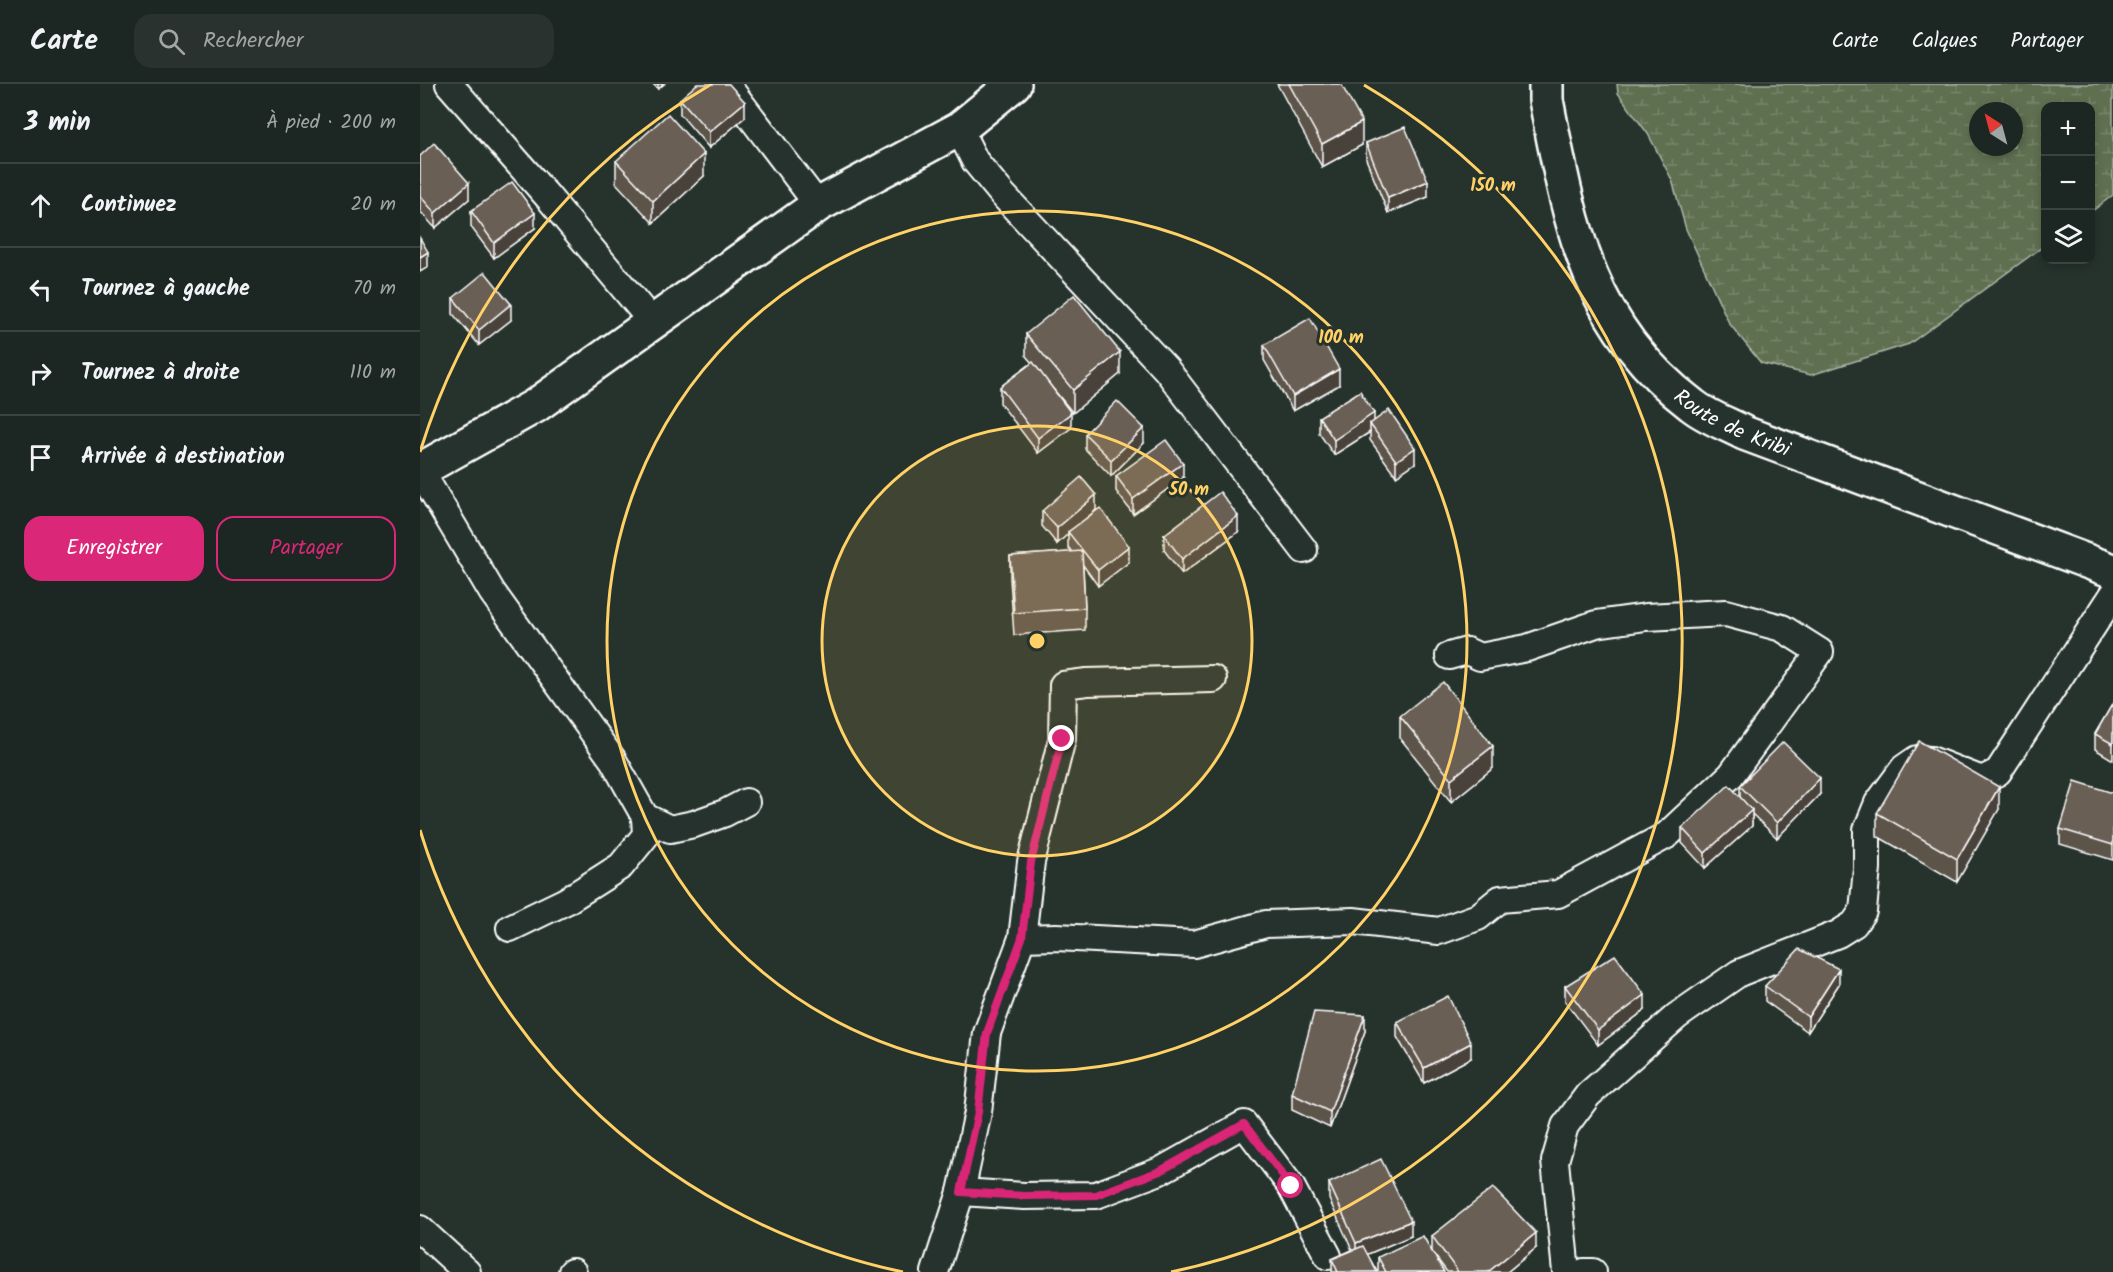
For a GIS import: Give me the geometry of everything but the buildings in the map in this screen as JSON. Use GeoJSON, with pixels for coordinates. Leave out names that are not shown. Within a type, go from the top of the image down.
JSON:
{"type":"FeatureCollection","features":[{"type":"Feature","properties":{"kind":"main road"},"geometry":{"type":"LineString","coordinates":[[420,470],[535,406],[818,205],[959,129],[1014,84]]}},
{"type":"Feature","properties":{"kind":"main road","name":"Route de Kribi"},"geometry":{"type":"LineString","coordinates":[[1546,84],[1546,100],[1566,201],[1591,279],[1620,332],[1655,374],[1694,407],[1744,433],[2113,571]]}},
{"type":"Feature","properties":{"kind":"street"},"geometry":{"type":"LineString","coordinates":[[449,84],[548,197],[653,323]]}},
{"type":"Feature","properties":{"kind":"street"},"geometry":{"type":"LineString","coordinates":[[726,84],[818,205]]}},
{"type":"Feature","properties":{"kind":"street"},"geometry":{"type":"LineString","coordinates":[[959,129],[975,161],[1003,195],[1166,369],[1304,550]]}},
{"type":"Feature","properties":{"kind":"street"},"geometry":{"type":"LineString","coordinates":[[420,470],[492,592],[613,760],[645,817],[646,835],[621,866],[566,901],[510,928]]}},
{"type":"Feature","properties":{"kind":"street"},"geometry":{"type":"LineString","coordinates":[[1566,1272],[1555,1161],[1565,1126],[1588,1095],[1677,1016],[1739,973],[1838,934],[1854,924],[1863,910],[1867,868],[1867,830],[1878,803],[1904,768],[1917,759],[1932,760],[1982,780],[1998,772],[2113,595]]}},
{"type":"Feature","properties":{"kind":"street"},"geometry":{"type":"LineString","coordinates":[[1022,938],[1056,937],[1194,944],[1266,924],[1353,921],[1439,931],[1478,917],[1500,899],[1558,894],[1667,835],[1731,775],[1820,652],[1782,628],[1726,614],[1636,618],[1596,624],[1527,648],[1480,657],[1467,651],[1449,656]]}},
{"type":"Feature","properties":{"kind":"street"},"geometry":{"type":"LineString","coordinates":[[934,1272],[961,1192],[978,1112],[987,1033],[1022,938],[1031,862],[1062,739],[1063,686],[1087,682],[1213,679]]}},
{"type":"Feature","properties":{"kind":"street"},"geometry":{"type":"LineString","coordinates":[[645,817],[670,829],[694,824],[746,802]]}},
{"type":"Feature","properties":{"kind":"street"},"geometry":{"type":"LineString","coordinates":[[961,1192],[1024,1196],[1096,1195],[1160,1171],[1244,1124],[1291,1186],[1328,1256]]}},
{"type":"Feature","properties":{"kind":"street"},"geometry":{"type":"LineString","coordinates":[[420,1229],[467,1272]]}},
{"type":"Feature","properties":{"kind":"street"},"geometry":{"type":"LineString","coordinates":[[1584,1272],[1593,1272]]}},
{"type":"Feature","properties":{"kind":"green space"},"geometry":{"type":"Polygon","coordinates":[[[1617,84],[2113,84],[2113,195],[2095,209],[2095,102],[2041,102],[2041,248],[1909,344],[1811,375],[1761,363],[1729,323],[1686,229],[1672,180],[1648,134],[1618,93],[1617,84]]]}},
{"type":"Feature","properties":{"kind":"route"},"geometry":{"type":"LineString","coordinates":[[1062,739],[1031,862],[1022,938],[987,1033],[978,1112],[961,1192],[1024,1196],[1096,1195],[1160,1171],[1244,1124],[1291,1186]]}}]}
